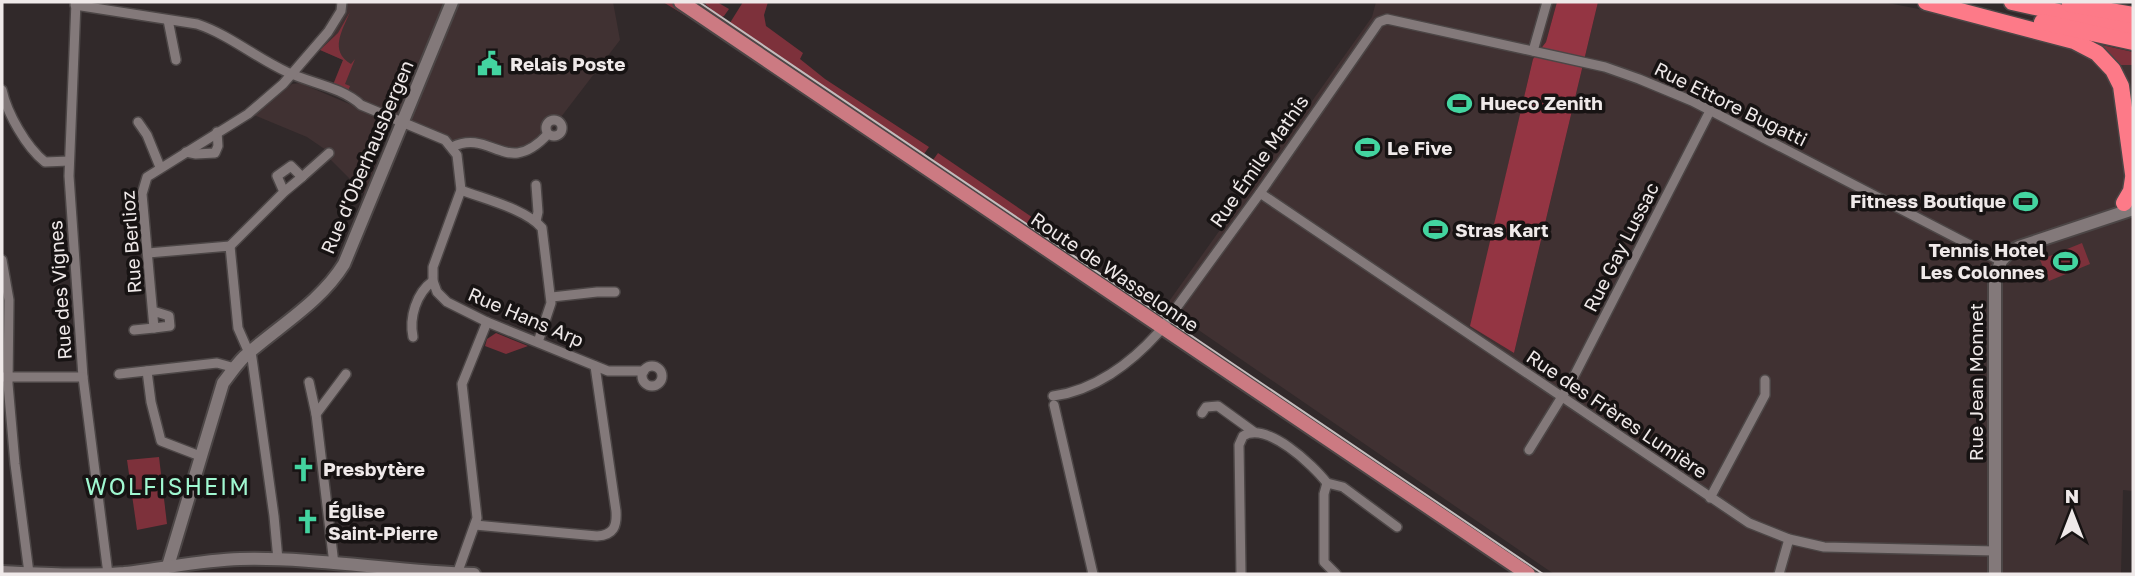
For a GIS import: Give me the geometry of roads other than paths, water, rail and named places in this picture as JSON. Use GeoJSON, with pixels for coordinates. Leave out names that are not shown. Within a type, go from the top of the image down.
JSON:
{"type":"FeatureCollection","features":[{"type":"Feature","properties":{"kind":"highway"},"geometry":{"type":"LineString","coordinates":[[1926,2],[2074,41],[2097,53],[2113,70],[2121,86],[2133,176],[2130,204]]}},
{"type":"Feature","properties":{"kind":"highway"},"geometry":{"type":"LineString","coordinates":[[1951,2],[2133,42]]}},
{"type":"Feature","properties":{"kind":"highway"},"geometry":{"type":"LineString","coordinates":[[2012,2],[2133,28]]}},
{"type":"Feature","properties":{"kind":"highway"},"geometry":{"type":"LineString","coordinates":[[2054,2],[2133,15]]}},
{"type":"Feature","properties":{"kind":"main road","name":"Rue d'Oberhausbergen"},"geometry":{"type":"LineString","coordinates":[[168,566],[223,383],[250,352],[335,279],[344,264],[452,2]]}},
{"type":"Feature","properties":{"kind":"main road","name":"Route de Wasselonne"},"geometry":{"type":"LineString","coordinates":[[681,2],[1528,574]]}},
{"type":"Feature","properties":{"kind":"main road"},"geometry":{"type":"LineString","coordinates":[[2001,261],[2009,252],[2064,231],[2090,215],[2130,204]]}},
{"type":"Feature","properties":{"kind":"main road","name":"Rue Jean Monnet"},"geometry":{"type":"LineString","coordinates":[[1995,574],[1995,279],[2001,261]]}},
{"type":"Feature","properties":{"kind":"main road"},"geometry":{"type":"LineString","coordinates":[[2,572],[123,574],[168,566],[239,559],[278,560],[341,568],[474,574]]}},
{"type":"Feature","properties":{"kind":"street","name":"Rue Berlioz"},"geometry":{"type":"LineString","coordinates":[[153,311],[169,316],[170,326],[154,328],[142,187],[146,177],[248,114],[283,84],[328,32],[341,11],[342,2]]}},
{"type":"Feature","properties":{"kind":"street"},"geometry":{"type":"LineString","coordinates":[[1533,51],[1547,2]]}},
{"type":"Feature","properties":{"kind":"street"},"geometry":{"type":"LineString","coordinates":[[76,3],[213,29],[289,74],[331,89],[445,140],[452,147],[459,165],[461,190],[433,267],[433,281],[422,293],[410,322],[413,337]]}},
{"type":"Feature","properties":{"kind":"street","name":"Rue des Vignes"},"geometry":{"type":"LineString","coordinates":[[76,3],[69,162],[83,377],[108,574]]}},
{"type":"Feature","properties":{"kind":"street","name":"Rue Émile Mathis"},"geometry":{"type":"LineString","coordinates":[[1093,574],[1054,401],[1085,389],[1140,352],[1163,327],[1379,22],[1387,19]]}},
{"type":"Feature","properties":{"kind":"street","name":"Rue Ettore Bugatti"},"geometry":{"type":"LineString","coordinates":[[1387,19],[1605,67],[1639,79],[1710,111],[2001,261]]}},
{"type":"Feature","properties":{"kind":"street"},"geometry":{"type":"LineString","coordinates":[[168,20],[176,60]]}},
{"type":"Feature","properties":{"kind":"street"},"geometry":{"type":"LineString","coordinates":[[2,90],[5,105],[36,155],[44,162],[69,162]]}},
{"type":"Feature","properties":{"kind":"street","name":"Rue Gay Lussac"},"geometry":{"type":"LineString","coordinates":[[1529,450],[1562,398],[1710,111]]}},
{"type":"Feature","properties":{"kind":"street"},"geometry":{"type":"LineString","coordinates":[[138,122],[147,135],[160,167]]}},
{"type":"Feature","properties":{"kind":"street","name":"Rue Berlioz"},"geometry":{"type":"LineString","coordinates":[[186,152],[215,153],[218,146],[217,132]]}},
{"type":"Feature","properties":{"kind":"street"},"geometry":{"type":"LineString","coordinates":[[452,147],[463,142],[476,142],[506,154],[518,155],[538,145],[548,134]]}},
{"type":"Feature","properties":{"kind":"street"},"geometry":{"type":"LineString","coordinates":[[148,253],[230,246],[284,192],[329,153]]}},
{"type":"Feature","properties":{"kind":"street"},"geometry":{"type":"LineString","coordinates":[[284,192],[277,176],[291,166],[302,177]]}},
{"type":"Feature","properties":{"kind":"street"},"geometry":{"type":"LineString","coordinates":[[536,186],[536,221]]}},
{"type":"Feature","properties":{"kind":"street"},"geometry":{"type":"LineString","coordinates":[[461,190],[536,221],[541,228],[551,297],[547,320],[538,342]]}},
{"type":"Feature","properties":{"kind":"street","name":"Rue des Frères Lumière"},"geometry":{"type":"LineString","coordinates":[[1260,193],[1749,523],[1789,539],[1848,550],[1995,551]]}},
{"type":"Feature","properties":{"kind":"street"},"geometry":{"type":"LineString","coordinates":[[230,246],[238,328],[250,352],[278,560]]}},
{"type":"Feature","properties":{"kind":"street"},"geometry":{"type":"LineString","coordinates":[[2,260],[9,300],[5,377],[29,573]]}},
{"type":"Feature","properties":{"kind":"street","name":"Rue Hans Arp"},"geometry":{"type":"LineString","coordinates":[[433,281],[437,292],[447,302],[487,322],[608,372],[644,371]]}},
{"type":"Feature","properties":{"kind":"street"},"geometry":{"type":"LineString","coordinates":[[551,297],[615,292]]}},
{"type":"Feature","properties":{"kind":"street"},"geometry":{"type":"LineString","coordinates":[[457,574],[475,526],[476,500],[462,384],[487,322]]}},
{"type":"Feature","properties":{"kind":"street"},"geometry":{"type":"LineString","coordinates":[[134,330],[154,328]]}},
{"type":"Feature","properties":{"kind":"street"},"geometry":{"type":"LineString","coordinates":[[119,374],[217,363],[235,368]]}},
{"type":"Feature","properties":{"kind":"street"},"geometry":{"type":"LineString","coordinates":[[475,526],[597,536],[613,531],[617,521],[616,511],[596,366]]}},
{"type":"Feature","properties":{"kind":"street"},"geometry":{"type":"LineString","coordinates":[[148,370],[151,402],[161,441],[200,456]]}},
{"type":"Feature","properties":{"kind":"street"},"geometry":{"type":"LineString","coordinates":[[316,414],[346,374]]}},
{"type":"Feature","properties":{"kind":"street"},"geometry":{"type":"LineString","coordinates":[[5,377],[83,377]]}},
{"type":"Feature","properties":{"kind":"street"},"geometry":{"type":"LineString","coordinates":[[1710,498],[1765,395],[1765,380]]}},
{"type":"Feature","properties":{"kind":"street"},"geometry":{"type":"LineString","coordinates":[[309,382],[341,568]]}},
{"type":"Feature","properties":{"kind":"street"},"geometry":{"type":"LineString","coordinates":[[1202,413],[1206,407],[1218,407],[1254,432],[1266,434],[1313,466],[1327,483],[1343,487],[1397,527]]}},
{"type":"Feature","properties":{"kind":"street"},"geometry":{"type":"LineString","coordinates":[[1241,574],[1239,445],[1243,436],[1254,432]]}},
{"type":"Feature","properties":{"kind":"street"},"geometry":{"type":"LineString","coordinates":[[1327,483],[1324,494],[1324,562],[1336,574]]}},
{"type":"Feature","properties":{"kind":"street"},"geometry":{"type":"LineString","coordinates":[[1779,574],[1789,539]]}},
{"type":"Feature","properties":{"kind":"tram line"},"geometry":{"type":"LineString","coordinates":[[699,2],[1543,574]]}},
{"type":"Feature","properties":{"kind":"place","name":"Relais Poste"},"geometry":{"type":"Point","coordinates":[490,64]}},
{"type":"Feature","properties":{"kind":"place","name":"Hueco Zenith"},"geometry":{"type":"Point","coordinates":[1460,103]}},
{"type":"Feature","properties":{"kind":"place","name":"Le Five"},"geometry":{"type":"Point","coordinates":[1367,148]}},
{"type":"Feature","properties":{"kind":"place","name":"Fitness Boutique"},"geometry":{"type":"Point","coordinates":[2026,201]}},
{"type":"Feature","properties":{"kind":"place","name":"Stras Kart"},"geometry":{"type":"Point","coordinates":[1435,230]}},
{"type":"Feature","properties":{"kind":"place","name":"Tennis Hotel Les Colonnes"},"geometry":{"type":"Point","coordinates":[2065,261]}},
{"type":"Feature","properties":{"kind":"place","name":"Presbytère"},"geometry":{"type":"Point","coordinates":[303,469]}},
{"type":"Feature","properties":{"kind":"place","name":"Église Saint-Pierre"},"geometry":{"type":"Point","coordinates":[308,522]}},
{"type":"Feature","properties":{"kind":"district","name":"WOLFISHEIM"},"geometry":{"type":"Point","coordinates":[168,487]}}]}
